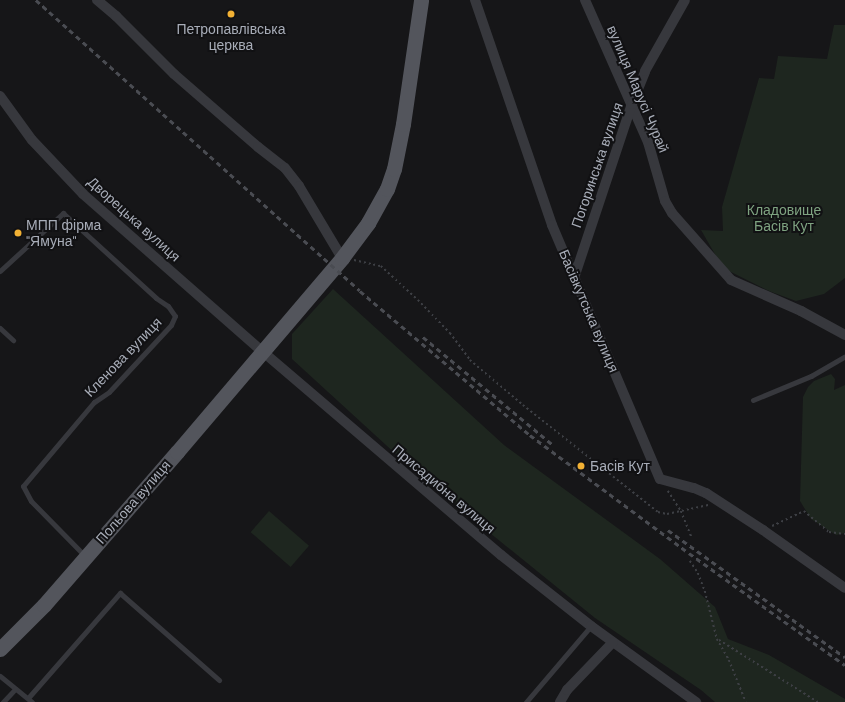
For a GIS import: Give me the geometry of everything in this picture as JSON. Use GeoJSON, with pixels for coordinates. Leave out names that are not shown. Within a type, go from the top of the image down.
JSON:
{"type":"FeatureCollection","features":[{"type":"Feature","properties":{"kind":"main road"},"geometry":{"type":"LineString","coordinates":[[262,351],[342,258],[378,206],[394,169],[403,124],[421,0]]}},
{"type":"Feature","properties":{"kind":"main road","name":"Польова вулиця"},"geometry":{"type":"LineString","coordinates":[[0,649],[39,610],[177,452],[262,351]]}},
{"type":"Feature","properties":{"kind":"street"},"geometry":{"type":"LineString","coordinates":[[97,0],[174,74],[258,147],[285,168],[299,186],[342,258]]}},
{"type":"Feature","properties":{"kind":"street","name":"Басівкутська вулиця"},"geometry":{"type":"LineString","coordinates":[[474,0],[544,203],[574,278],[660,479]]}},
{"type":"Feature","properties":{"kind":"street","name":"вулиця Марусі Чурай"},"geometry":{"type":"LineString","coordinates":[[585,0],[648,142],[665,200],[672,212],[719,269],[730,280],[801,312],[845,335]]}},
{"type":"Feature","properties":{"kind":"street","name":"Погоринська вулиця"},"geometry":{"type":"LineString","coordinates":[[574,278],[632,104],[645,71],[685,0]]}},
{"type":"Feature","properties":{"kind":"street","name":"Дворецька вулиця"},"geometry":{"type":"LineString","coordinates":[[0,96],[32,140],[83,194],[262,351]]}},
{"type":"Feature","properties":{"kind":"street","name":"Присадибна вулиця"},"geometry":{"type":"LineString","coordinates":[[262,351],[483,540],[591,626],[696,702]]}},
{"type":"Feature","properties":{"kind":"street"},"geometry":{"type":"LineString","coordinates":[[660,479],[694,488],[721,503],[764,530],[845,588]]}},
{"type":"Feature","properties":{"kind":"street"},"geometry":{"type":"LineString","coordinates":[[560,702],[567,690],[613,642]]}},
{"type":"Feature","properties":{"kind":"lane","name":"Кленова вулиця"},"geometry":{"type":"LineString","coordinates":[[0,271],[63,213],[156,298],[168,306],[174,316],[171,326],[109,392],[94,402],[22,486],[31,501],[85,556]]}},
{"type":"Feature","properties":{"kind":"lane"},"geometry":{"type":"LineString","coordinates":[[0,328],[13,340]]}},
{"type":"Feature","properties":{"kind":"lane"},"geometry":{"type":"LineString","coordinates":[[753,400],[811,376],[845,356]]}},
{"type":"Feature","properties":{"kind":"lane"},"geometry":{"type":"LineString","coordinates":[[0,676],[30,700],[120,593],[219,680]]}},
{"type":"Feature","properties":{"kind":"lane"},"geometry":{"type":"LineString","coordinates":[[526,702],[591,626]]}},
{"type":"Feature","properties":{"kind":"lane"},"geometry":{"type":"LineString","coordinates":[[3,702],[15,689]]}},
{"type":"Feature","properties":{"kind":"path"},"geometry":{"type":"LineString","coordinates":[[342,258],[381,266],[418,300],[450,333],[470,360],[523,405],[658,512],[667,514],[721,503]]}},
{"type":"Feature","properties":{"kind":"path"},"geometry":{"type":"LineString","coordinates":[[660,479],[681,510],[692,538]]}},
{"type":"Feature","properties":{"kind":"path"},"geometry":{"type":"LineString","coordinates":[[764,530],[804,511],[829,532],[845,534]]}},
{"type":"Feature","properties":{"kind":"path"},"geometry":{"type":"LineString","coordinates":[[690,561],[698,573],[705,591],[717,639],[729,660],[746,702]]}},
{"type":"Feature","properties":{"kind":"path"},"geometry":{"type":"LineString","coordinates":[[717,639],[818,702]]}},
{"type":"Feature","properties":{"kind":"green space","name":"Кладовище Басів Кут"},"geometry":{"type":"Polygon","coordinates":[[[834,25],[845,25],[845,278],[824,294],[796,301],[769,291],[723,268],[701,230],[723,231],[722,207],[759,78],[774,79],[778,56],[827,59],[834,25]]]}},
{"type":"Feature","properties":{"kind":"green space"},"geometry":{"type":"Polygon","coordinates":[[[333,289],[504,445],[660,559],[715,607],[728,639],[769,655],[845,699],[845,702],[715,702],[701,690],[595,618],[422,478],[292,359],[292,334],[333,289]]]}},
{"type":"Feature","properties":{"kind":"green space"},"geometry":{"type":"Polygon","coordinates":[[[831,374],[835,379],[834,390],[845,385],[845,533],[836,535],[811,519],[800,501],[803,397],[808,387],[814,381],[831,374]]]}},
{"type":"Feature","properties":{"kind":"green space"},"geometry":{"type":"Polygon","coordinates":[[[269,511],[309,546],[291,567],[251,532],[269,511]]]}},
{"type":"Feature","properties":{"kind":"railway"},"geometry":{"type":"LineString","coordinates":[[36,0],[360,291],[530,435],[689,553],[845,665]]}},
{"type":"Feature","properties":{"kind":"railway"},"geometry":{"type":"LineString","coordinates":[[423,337],[552,444]]}},
{"type":"Feature","properties":{"kind":"railway"},"geometry":{"type":"LineString","coordinates":[[668,530],[845,657]]}},
{"type":"Feature","properties":{"kind":"place","name":"Петропавлівська церква"},"geometry":{"type":"Point","coordinates":[231,14]}},
{"type":"Feature","properties":{"kind":"place","name":"МПП фірма \"Ямуна\""},"geometry":{"type":"Point","coordinates":[18,233]}},
{"type":"Feature","properties":{"kind":"place","name":"Басів Кут"},"geometry":{"type":"Point","coordinates":[581,466]}}]}
